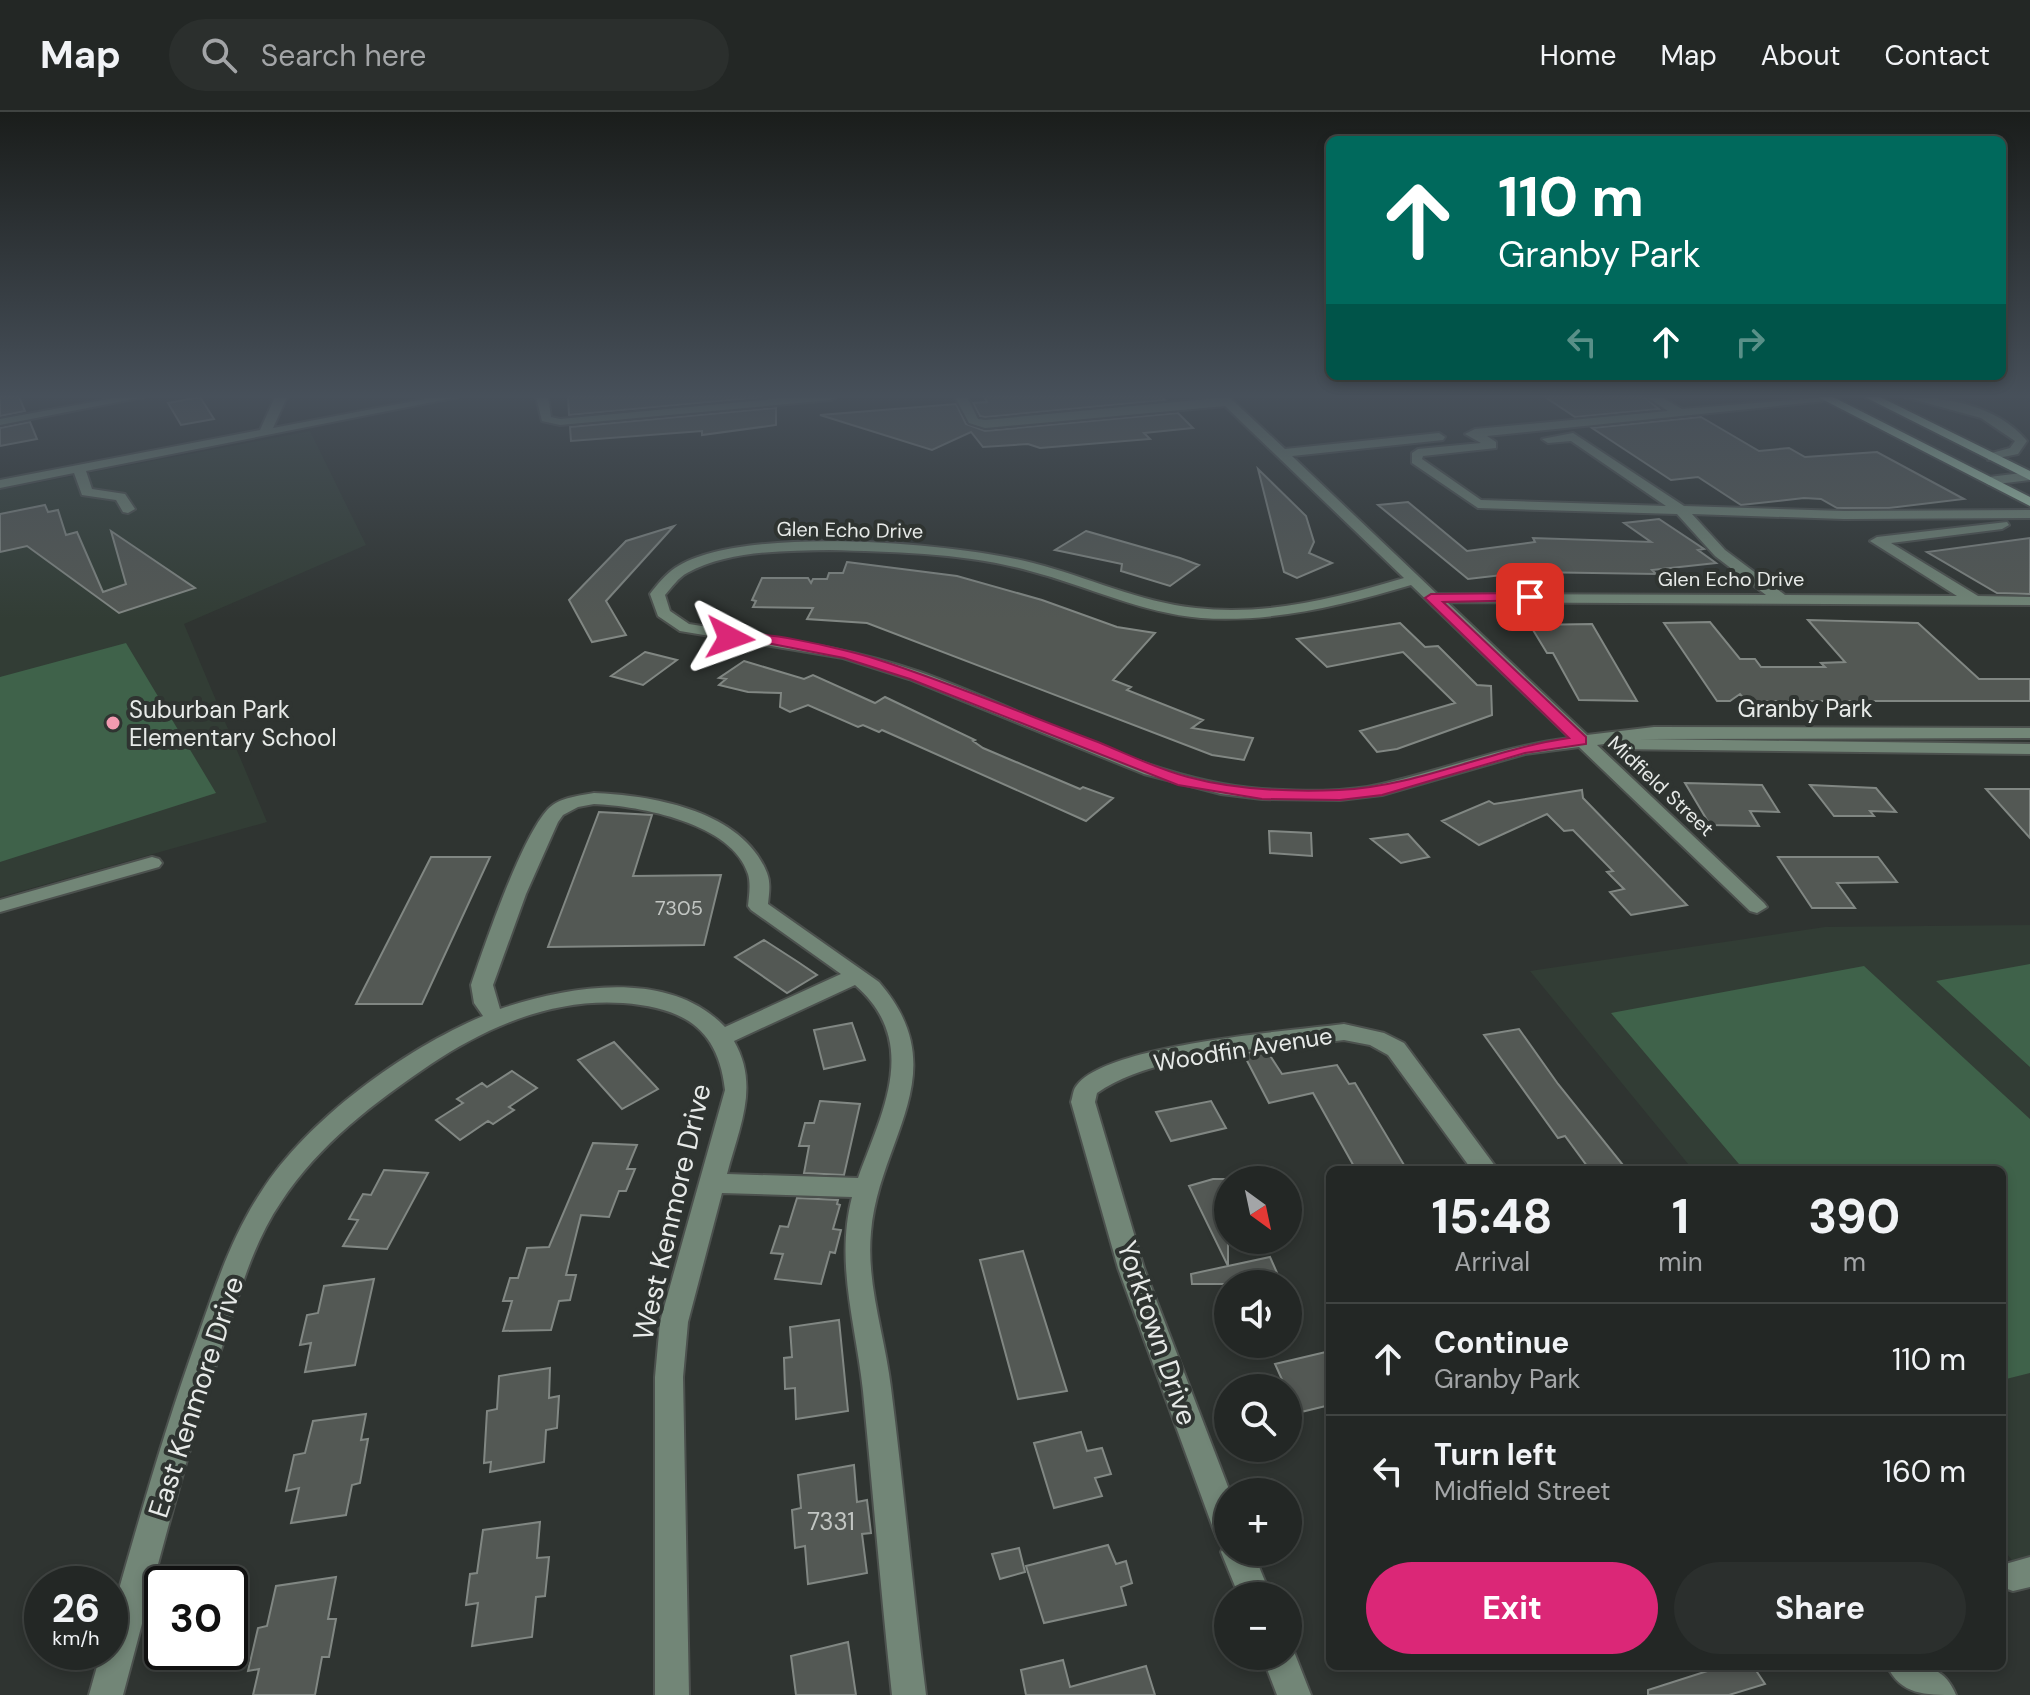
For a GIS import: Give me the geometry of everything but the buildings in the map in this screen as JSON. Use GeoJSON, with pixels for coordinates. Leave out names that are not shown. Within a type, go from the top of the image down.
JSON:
{"type":"FeatureCollection","features":[{"type":"Feature","properties":{"kind":"main road"},"geometry":{"type":"LineString","coordinates":[[1969,471],[2030,502]]}},
{"type":"Feature","properties":{"kind":"street"},"geometry":{"type":"LineString","coordinates":[[0,484],[85,471]]}},
{"type":"Feature","properties":{"kind":"street","name":"Midfield Street"},"geometry":{"type":"LineString","coordinates":[[1300,471],[1757,907]]}},
{"type":"Feature","properties":{"kind":"street"},"geometry":{"type":"LineString","coordinates":[[1431,471],[1478,504],[1844,515],[2030,514]]}},
{"type":"Feature","properties":{"kind":"street"},"geometry":{"type":"LineString","coordinates":[[1623,471],[1681,510],[1720,553],[1780,599]]}},
{"type":"Feature","properties":{"kind":"street"},"geometry":{"type":"LineString","coordinates":[[0,495],[80,472]]}},
{"type":"Feature","properties":{"kind":"street"},"geometry":{"type":"LineString","coordinates":[[80,472],[87,492],[120,497],[128,509]]}},
{"type":"Feature","properties":{"kind":"street"},"geometry":{"type":"LineString","coordinates":[[1989,481],[2030,476]]}},
{"type":"Feature","properties":{"kind":"street"},"geometry":{"type":"LineString","coordinates":[[1975,601],[1877,541],[2030,524]]}},
{"type":"Feature","properties":{"kind":"street","name":"Glen Echo Drive"},"geometry":{"type":"LineString","coordinates":[[1038,725],[915,676],[846,654],[685,628],[663,613],[657,594],[668,577],[707,556],[811,546],[992,558],[1041,569],[1159,607],[1225,615],[1307,609],[1413,580]]}},
{"type":"Feature","properties":{"kind":"street","name":"Glen Echo Drive"},"geometry":{"type":"LineString","coordinates":[[1431,598],[2030,601]]}},
{"type":"Feature","properties":{"kind":"street","name":"Granby Park"},"geometry":{"type":"LineString","coordinates":[[1038,725],[1184,781],[1221,789],[1297,796],[1382,790],[1523,749],[1654,732],[2030,733]]}},
{"type":"Feature","properties":{"kind":"street","name":"Granby Park"},"geometry":{"type":"LineString","coordinates":[[1581,741],[1642,747],[2030,749]]}},
{"type":"Feature","properties":{"kind":"street"},"geometry":{"type":"LineString","coordinates":[[495,1018],[485,1003],[482,985],[528,868],[554,813],[586,798],[603,797],[668,811],[734,841],[759,873],[758,906],[779,925],[857,975],[877,993],[894,1020],[902,1055],[899,1109],[867,1188],[857,1246],[877,1387],[909,1695]]}},
{"type":"Feature","properties":{"kind":"street"},"geometry":{"type":"LineString","coordinates":[[0,906],[152,863]]}},
{"type":"Feature","properties":{"kind":"street"},"geometry":{"type":"LineString","coordinates":[[721,1038],[857,975]]}},
{"type":"Feature","properties":{"kind":"street","name":"West Kenmore Drive"},"geometry":{"type":"LineString","coordinates":[[495,1018],[546,1001],[619,994],[679,1006],[698,1015],[721,1038],[735,1067],[737,1090],[674,1322],[669,1377],[672,1695]]}},
{"type":"Feature","properties":{"kind":"street","name":"East Kenmore Drive"},"geometry":{"type":"LineString","coordinates":[[106,1695],[191,1393],[228,1289],[270,1197],[318,1142],[363,1101],[449,1042],[495,1018]]}},
{"type":"Feature","properties":{"kind":"street","name":"Woodfin Avenue"},"geometry":{"type":"LineString","coordinates":[[1093,1136],[1083,1102],[1086,1089],[1105,1075],[1193,1052],[1344,1032],[1360,1033],[1376,1038],[1404,1057],[1483,1166]]}},
{"type":"Feature","properties":{"kind":"street","name":"Yorktown Drive"},"geometry":{"type":"LineString","coordinates":[[1093,1136],[1131,1268],[1214,1490]]}},
{"type":"Feature","properties":{"kind":"street"},"geometry":{"type":"LineString","coordinates":[[711,1183],[867,1188]]}},
{"type":"Feature","properties":{"kind":"street"},"geometry":{"type":"LineString","coordinates":[[1284,1670],[1294,1695]]}},
{"type":"Feature","properties":{"kind":"street"},"geometry":{"type":"LineString","coordinates":[[1909,1670],[1939,1695]]}},
{"type":"Feature","properties":{"kind":"shaded area","name":"Suburban Park Elementary School"},"geometry":{"type":"Polygon","coordinates":[[[100,471],[330,471],[366,545],[184,624],[267,822],[0,897],[0,490],[100,471]]]}},
{"type":"Feature","properties":{"kind":"shaded area"},"geometry":{"type":"Polygon","coordinates":[[[2030,925],[2030,1582],[2006,1553],[2006,1166],[1690,1166],[1530,971],[1825,927],[2030,925]]]}},
{"type":"Feature","properties":{"kind":"green space"},"geometry":{"type":"Polygon","coordinates":[[[126,643],[216,793],[0,862],[0,677],[126,643]]]}},
{"type":"Feature","properties":{"kind":"green space"},"geometry":{"type":"Polygon","coordinates":[[[2030,964],[2030,1067],[1936,981],[2030,964]]]}},
{"type":"Feature","properties":{"kind":"green space"},"geometry":{"type":"Polygon","coordinates":[[[1864,966],[2030,1119],[2030,1373],[2006,1379],[2006,1166],[1741,1166],[1611,1013],[1864,966]]]}},
{"type":"Feature","properties":{"kind":"place","name":"Suburban Park Elementary School"},"geometry":{"type":"Point","coordinates":[113,723]}},
{"type":"Feature","properties":{"kind":"route"},"geometry":{"type":"LineString","coordinates":[[730,638],[772,640],[846,654],[915,676],[1184,781],[1262,794],[1340,795],[1382,790],[1523,749],[1581,741],[1431,598],[1530,597]]}}]}
